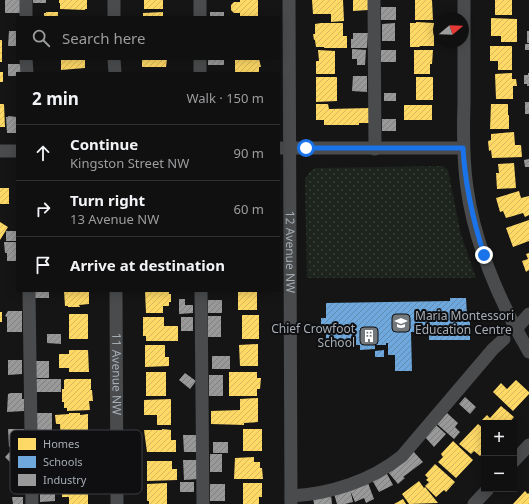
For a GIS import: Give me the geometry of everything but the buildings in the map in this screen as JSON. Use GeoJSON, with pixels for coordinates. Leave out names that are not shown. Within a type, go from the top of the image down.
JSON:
{"type":"FeatureCollection","features":[{"type":"Feature","properties":{"kind":"street"},"geometry":{"type":"LineString","coordinates":[[26,0],[26,16]]}},
{"type":"Feature","properties":{"kind":"street"},"geometry":{"type":"LineString","coordinates":[[114,0],[114,16]]}},
{"type":"Feature","properties":{"kind":"street"},"geometry":{"type":"LineString","coordinates":[[200,0],[200,16]]}},
{"type":"Feature","properties":{"kind":"street","name":"12 Avenue NW"},"geometry":{"type":"LineString","coordinates":[[289,0],[285,148],[291,500]]}},
{"type":"Feature","properties":{"kind":"street"},"geometry":{"type":"LineString","coordinates":[[374,0],[375,149]]}},
{"type":"Feature","properties":{"kind":"street"},"geometry":{"type":"LineString","coordinates":[[464,0],[463,148],[467,190],[475,226],[494,282],[516,330],[529,352]]}},
{"type":"Feature","properties":{"kind":"street"},"geometry":{"type":"LineString","coordinates":[[26,60],[26,72]]}},
{"type":"Feature","properties":{"kind":"street"},"geometry":{"type":"LineString","coordinates":[[114,60],[114,72]]}},
{"type":"Feature","properties":{"kind":"street"},"geometry":{"type":"LineString","coordinates":[[200,60],[200,72]]}},
{"type":"Feature","properties":{"kind":"street"},"geometry":{"type":"LineString","coordinates":[[285,148],[463,148]]}},
{"type":"Feature","properties":{"kind":"street"},"geometry":{"type":"LineString","coordinates":[[0,151],[16,151]]}},
{"type":"Feature","properties":{"kind":"street"},"geometry":{"type":"LineString","coordinates":[[29,292],[31,430]]}},
{"type":"Feature","properties":{"kind":"street","name":"11 Avenue NW"},"geometry":{"type":"LineString","coordinates":[[116,292],[117,430]]}},
{"type":"Feature","properties":{"kind":"street"},"geometry":{"type":"LineString","coordinates":[[201,292],[203,504]]}},
{"type":"Feature","properties":{"kind":"street"},"geometry":{"type":"LineString","coordinates":[[516,330],[529,314]]}},
{"type":"Feature","properties":{"kind":"street"},"geometry":{"type":"LineString","coordinates":[[291,500],[362,480],[390,466],[402,456],[492,349],[504,339]]}},
{"type":"Feature","properties":{"kind":"street"},"geometry":{"type":"LineString","coordinates":[[517,458],[529,445]]}},
{"type":"Feature","properties":{"kind":"street"},"geometry":{"type":"LineString","coordinates":[[474,504],[485,492]]}},
{"type":"Feature","properties":{"kind":"street"},"geometry":{"type":"LineString","coordinates":[[32,494],[32,504]]}},
{"type":"Feature","properties":{"kind":"street","name":"11 Avenue NW"},"geometry":{"type":"LineString","coordinates":[[117,494],[117,504]]}},
{"type":"Feature","properties":{"kind":"shaded area"},"geometry":{"type":"Polygon","coordinates":[[[443,166],[448,170],[461,235],[476,278],[307,278],[305,181],[310,172],[316,168],[443,166]]]}},
{"type":"Feature","properties":{"kind":"place","name":"Maria Montessori Education Centre"},"geometry":{"type":"Point","coordinates":[401,323]}},
{"type":"Feature","properties":{"kind":"place","name":"Chief Crowfoot School"},"geometry":{"type":"Point","coordinates":[369,336]}},
{"type":"Feature","properties":{"kind":"route"},"geometry":{"type":"LineString","coordinates":[[306,148],[463,148],[467,190],[475,226],[484,255]]}}]}
